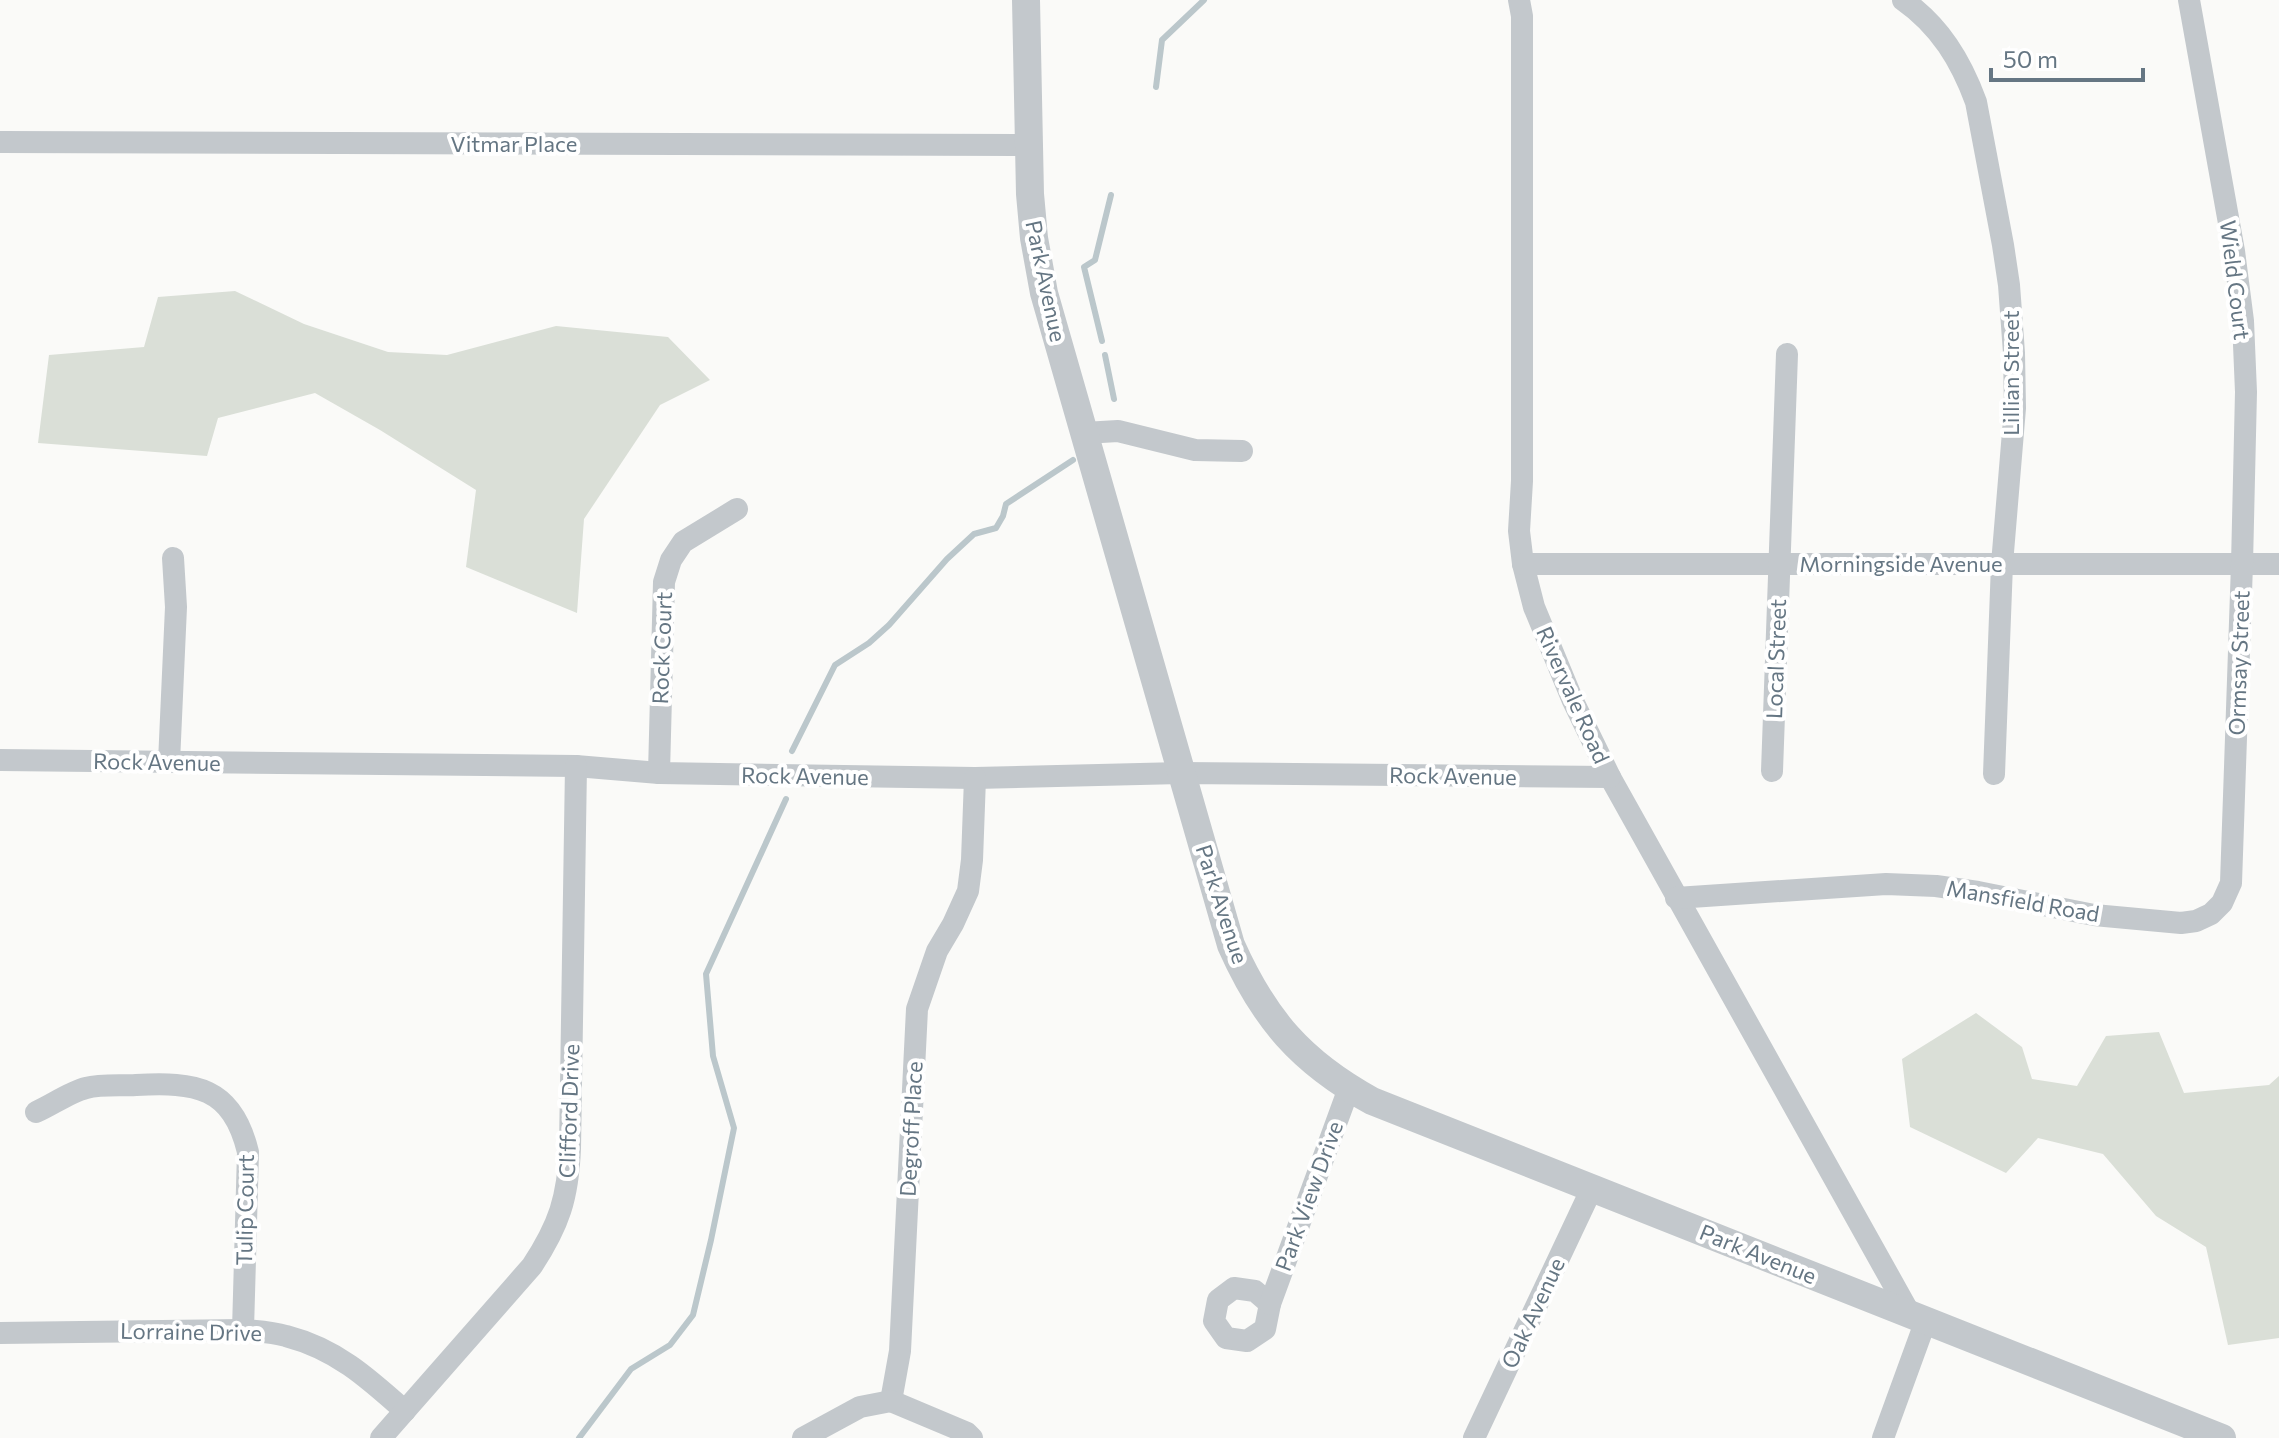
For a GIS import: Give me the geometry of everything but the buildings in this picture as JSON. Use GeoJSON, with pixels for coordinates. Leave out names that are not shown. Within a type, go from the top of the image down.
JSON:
{"type":"FeatureCollection","features":[{"type":"Feature","properties":{"kind":"street","name":"Park Avenue"},"geometry":{"type":"LineString","coordinates":[[1026,0],[1028,145],[1033,224],[1044,293],[1231,945],[1247,980],[1289,1040],[1317,1066],[1372,1101],[2222,1438]]}},
{"type":"Feature","properties":{"kind":"street","name":"Rivervale Road"},"geometry":{"type":"LineString","coordinates":[[1519,0],[1522,16],[1522,481],[1519,531],[1523,564],[1534,607],[1573,701],[1610,777],[1676,898],[1918,1317]]}},
{"type":"Feature","properties":{"kind":"street","name":"Lillian Street"},"geometry":{"type":"LineString","coordinates":[[1903,0],[1930,22],[1950,47],[1966,75],[1976,102],[2009,285],[2015,408],[2002,564],[1994,774]]}},
{"type":"Feature","properties":{"kind":"street","name":"Wield Court"},"geometry":{"type":"LineString","coordinates":[[2189,0],[2234,251],[2243,321],[2246,392],[2242,564]]}},
{"type":"Feature","properties":{"kind":"street","name":"Vitmar Place"},"geometry":{"type":"LineString","coordinates":[[0,142],[1028,145]]}},
{"type":"Feature","properties":{"kind":"street","name":"Local Street"},"geometry":{"type":"LineString","coordinates":[[1772,771],[1787,354]]}},
{"type":"Feature","properties":{"kind":"street"},"geometry":{"type":"LineString","coordinates":[[1084,433],[1118,431],[1195,450],[1242,451]]}},
{"type":"Feature","properties":{"kind":"street","name":"Rock Court"},"geometry":{"type":"LineString","coordinates":[[659,773],[664,582],[671,560],[683,542],[737,509]]}},
{"type":"Feature","properties":{"kind":"street"},"geometry":{"type":"LineString","coordinates":[[169,762],[176,607],[173,558]]}},
{"type":"Feature","properties":{"kind":"street","name":"Morningside Avenue"},"geometry":{"type":"LineString","coordinates":[[1523,564],[2279,564]]}},
{"type":"Feature","properties":{"kind":"street","name":"Ormsay Street"},"geometry":{"type":"LineString","coordinates":[[2236,763],[2242,564]]}},
{"type":"Feature","properties":{"kind":"street","name":"Rock Avenue"},"geometry":{"type":"LineString","coordinates":[[0,760],[576,766],[659,773],[975,778],[1181,773],[1610,777]]}},
{"type":"Feature","properties":{"kind":"street","name":"Mansfield Road"},"geometry":{"type":"LineString","coordinates":[[1676,898],[1886,884],[1936,886],[2094,915],[2181,923],[2196,921],[2211,914],[2222,903],[2231,883],[2236,763]]}},
{"type":"Feature","properties":{"kind":"street","name":"Clifford Drive"},"geometry":{"type":"LineString","coordinates":[[381,1438],[532,1266],[549,1240],[561,1211],[568,1180],[570,1148],[576,766]]}},
{"type":"Feature","properties":{"kind":"street","name":"Degroff Place"},"geometry":{"type":"LineString","coordinates":[[891,1401],[900,1351],[917,1009],[937,951],[968,891],[975,778]]}},
{"type":"Feature","properties":{"kind":"street","name":"Tulip Court"},"geometry":{"type":"LineString","coordinates":[[36,1112],[86,1088],[100,1087],[187,1084],[221,1101],[234,1115],[243,1132],[248,1152],[243,1330]]}},
{"type":"Feature","properties":{"kind":"street","name":"Park View Drive"},"geometry":{"type":"LineString","coordinates":[[1270,1304],[1349,1088]]}},
{"type":"Feature","properties":{"kind":"street","name":"Oak Avenue"},"geometry":{"type":"LineString","coordinates":[[1474,1438],[1592,1188]]}},
{"type":"Feature","properties":{"kind":"street"},"geometry":{"type":"LineString","coordinates":[[1883,1438],[1918,1317]]}},
{"type":"Feature","properties":{"kind":"street","name":"Lorraine Drive"},"geometry":{"type":"LineString","coordinates":[[0,1333],[243,1330],[283,1335],[310,1343],[339,1357],[363,1373],[405,1411]]}},
{"type":"Feature","properties":{"kind":"street"},"geometry":{"type":"LineString","coordinates":[[803,1438],[860,1407],[891,1401],[967,1433],[972,1438]]}},
{"type":"Feature","properties":{"kind":"shaded area"},"geometry":{"type":"Polygon","coordinates":[[[235,291],[304,324],[388,352],[447,355],[556,326],[668,337],[710,380],[660,405],[584,519],[577,613],[466,567],[476,490],[315,393],[218,418],[207,456],[38,443],[49,355],[144,347],[158,297],[235,291]]]}},
{"type":"Feature","properties":{"kind":"shaded area"},"geometry":{"type":"Polygon","coordinates":[[[1976,1013],[2022,1047],[2032,1079],[2077,1086],[2106,1036],[2159,1032],[2184,1093],[2269,1085],[2279,1076],[2279,1338],[2228,1345],[2206,1247],[2156,1216],[2103,1154],[2038,1138],[2006,1173],[1910,1127],[1902,1059],[1976,1013]]]}},
{"type":"Feature","properties":{"kind":"waterway"},"geometry":{"type":"LineString","coordinates":[[1156,87],[1162,40],[1204,0]]}},
{"type":"Feature","properties":{"kind":"waterway"},"geometry":{"type":"LineString","coordinates":[[1102,341],[1084,267],[1095,260],[1111,195]]}},
{"type":"Feature","properties":{"kind":"waterway"},"geometry":{"type":"LineString","coordinates":[[1105,355],[1114,399]]}},
{"type":"Feature","properties":{"kind":"waterway"},"geometry":{"type":"LineString","coordinates":[[792,751],[835,665],[869,643],[889,625],[947,559],[974,534],[996,528],[1006,504],[1073,460]]}},
{"type":"Feature","properties":{"kind":"waterway"},"geometry":{"type":"LineString","coordinates":[[579,1438],[631,1369],[670,1345],[693,1315],[734,1128],[713,1056],[706,974],[786,799]]}}]}
